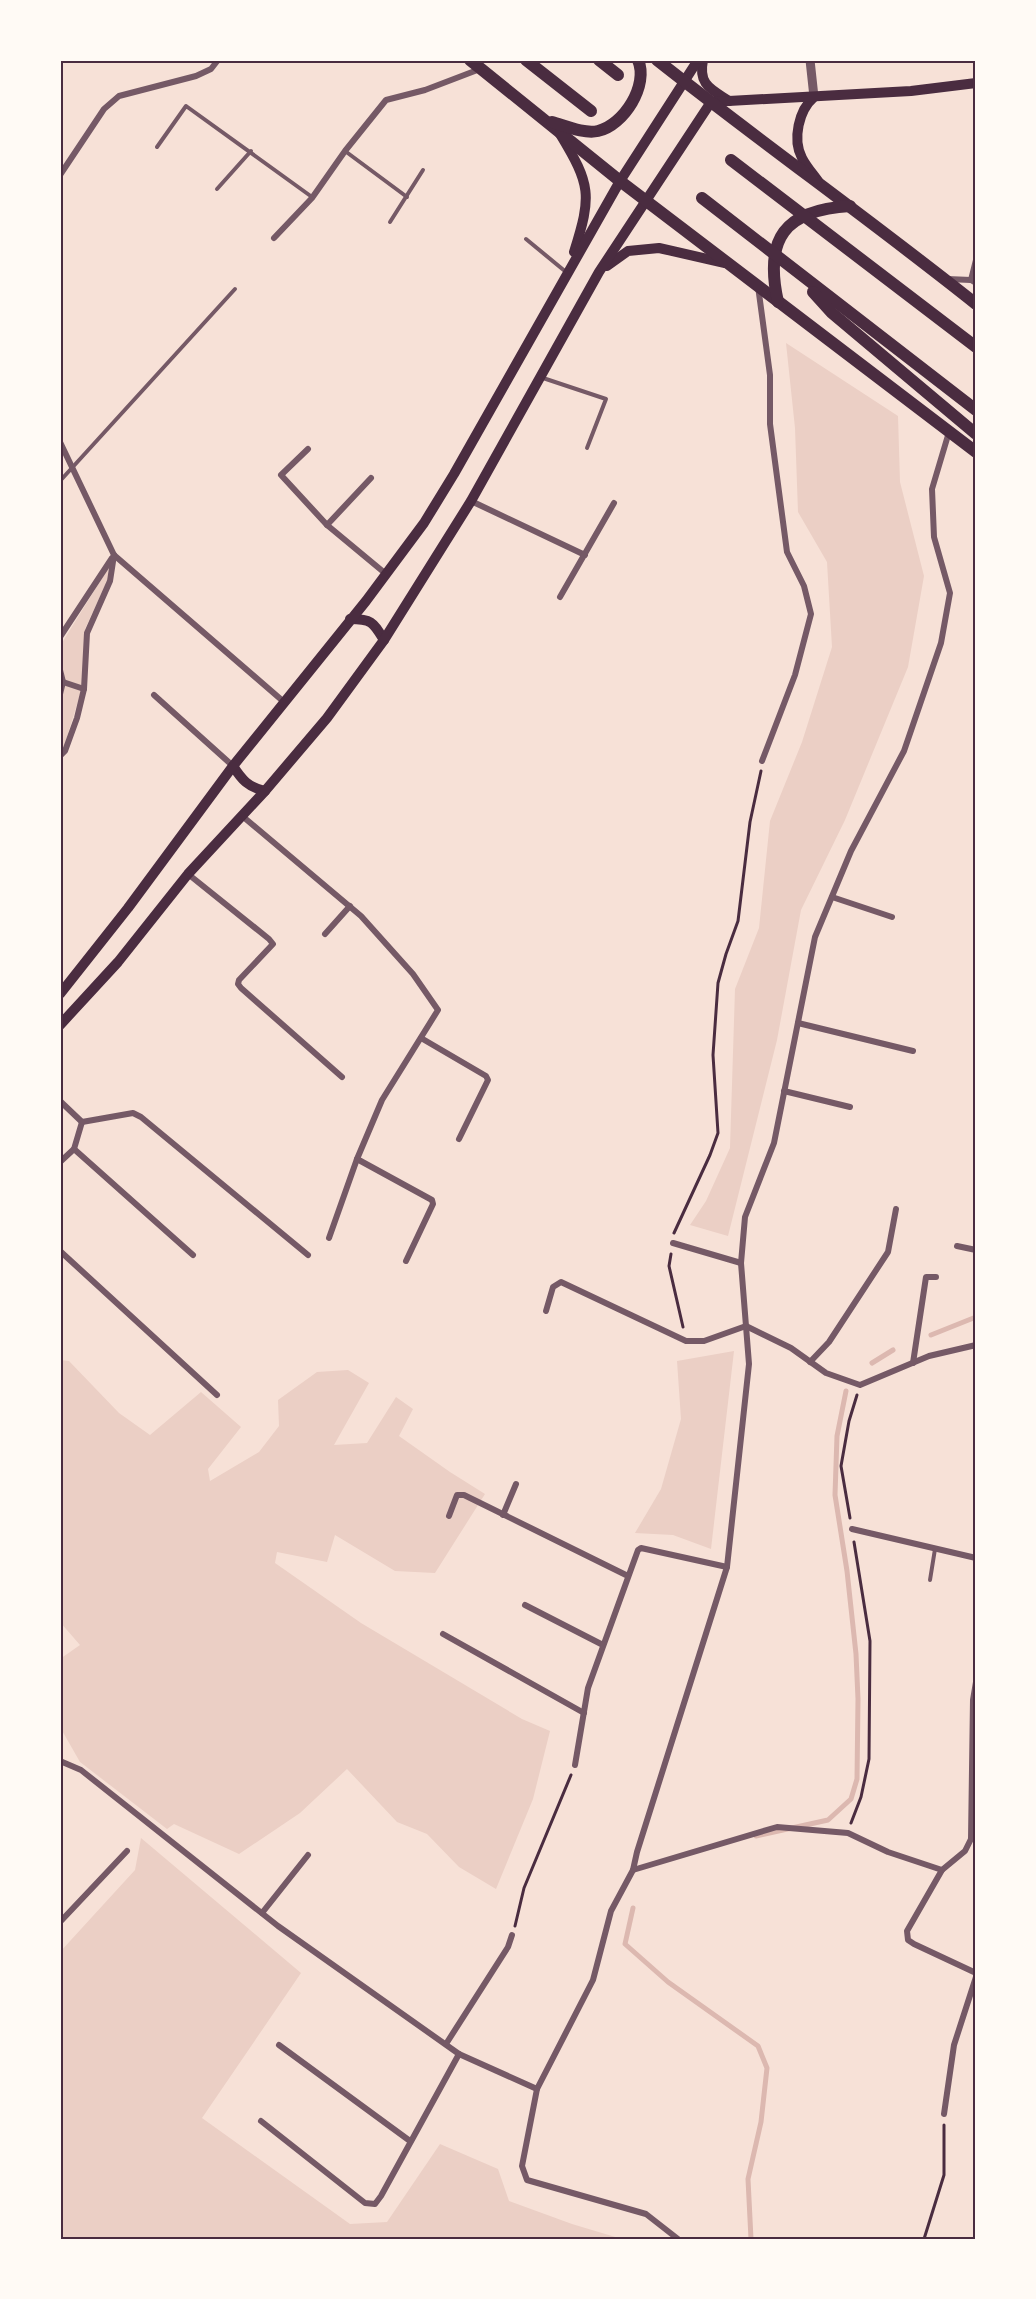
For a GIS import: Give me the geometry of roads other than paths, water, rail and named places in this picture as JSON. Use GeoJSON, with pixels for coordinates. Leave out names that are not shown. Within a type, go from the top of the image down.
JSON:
{"type":"FeatureCollection","features":[{"type":"Feature","properties":{"kind":"main road"},"geometry":{"type":"LineString","coordinates":[[470,60],[620,181],[976,452]]}},
{"type":"Feature","properties":{"kind":"main road"},"geometry":{"type":"LineString","coordinates":[[526,60],[591,111]]}},
{"type":"Feature","properties":{"kind":"main road"},"geometry":{"type":"LineString","coordinates":[[599,60],[618,75]]}},
{"type":"Feature","properties":{"kind":"main road"},"geometry":{"type":"LineString","coordinates":[[546,119],[575,129],[592,131],[600,131],[620,120],[634,97],[641,78],[638,60]]}},
{"type":"Feature","properties":{"kind":"main road"},"geometry":{"type":"LineString","coordinates":[[657,60],[976,304]]}},
{"type":"Feature","properties":{"kind":"main road"},"geometry":{"type":"LineString","coordinates":[[61,990],[128,908],[233,766],[387,575],[424,523],[620,181],[698,60]]}},
{"type":"Feature","properties":{"kind":"main road"},"geometry":{"type":"LineString","coordinates":[[703,60],[701,72],[707,87],[729,101]]}},
{"type":"Feature","properties":{"kind":"main road"},"geometry":{"type":"LineString","coordinates":[[711,102],[911,91],[976,83]]}},
{"type":"Feature","properties":{"kind":"main road"},"geometry":{"type":"LineString","coordinates":[[814,96],[805,105],[798,138],[801,156],[818,181]]}},
{"type":"Feature","properties":{"kind":"main road"},"geometry":{"type":"LineString","coordinates":[[60,1025],[118,962],[188,874],[265,791],[327,718],[384,640],[471,501],[599,272],[711,102]]}},
{"type":"Feature","properties":{"kind":"main road"},"geometry":{"type":"LineString","coordinates":[[557,129],[583,176],[587,190],[584,220],[567,272]]}},
{"type":"Feature","properties":{"kind":"main road"},"geometry":{"type":"LineString","coordinates":[[731,160],[976,347]]}},
{"type":"Feature","properties":{"kind":"main road"},"geometry":{"type":"LineString","coordinates":[[702,198],[976,410]]}},
{"type":"Feature","properties":{"kind":"main road"},"geometry":{"type":"LineString","coordinates":[[778,302],[773,278],[773,259],[782,233],[800,218],[826,208],[850,206]]}},
{"type":"Feature","properties":{"kind":"main road"},"geometry":{"type":"LineString","coordinates":[[599,272],[628,251],[658,248],[728,263]]}},
{"type":"Feature","properties":{"kind":"main road"},"geometry":{"type":"LineString","coordinates":[[792,269],[832,313],[976,434]]}},
{"type":"Feature","properties":{"kind":"main road"},"geometry":{"type":"LineString","coordinates":[[350,619],[367,619],[375,626],[384,640]]}},
{"type":"Feature","properties":{"kind":"main road"},"geometry":{"type":"LineString","coordinates":[[233,766],[243,782],[265,791]]}},
{"type":"Feature","properties":{"kind":"street"},"geometry":{"type":"LineString","coordinates":[[60,176],[104,109],[118,96],[196,76],[211,69],[218,60]]}},
{"type":"Feature","properties":{"kind":"street"},"geometry":{"type":"LineString","coordinates":[[810,60],[814,96]]}},
{"type":"Feature","properties":{"kind":"street"},"geometry":{"type":"LineString","coordinates":[[274,238],[312,198],[345,151],[386,100],[425,90],[481,69]]}},
{"type":"Feature","properties":{"kind":"street"},"geometry":{"type":"LineString","coordinates":[[944,279],[973,281],[976,260]]}},
{"type":"Feature","properties":{"kind":"street"},"geometry":{"type":"LineString","coordinates":[[758,286],[770,375],[770,424],[787,552],[804,586],[811,614],[795,675],[762,761]]}},
{"type":"Feature","properties":{"kind":"street"},"geometry":{"type":"LineString","coordinates":[[678,2239],[646,2214],[527,2180],[522,2166],[537,2089],[593,1980],[611,1911],[633,1870],[727,1567],[749,1364],[741,1263],[745,1217],[774,1143],[815,938],[851,851],[904,750],[941,643],[950,592],[934,537],[932,489],[949,432]]}},
{"type":"Feature","properties":{"kind":"street"},"geometry":{"type":"LineString","coordinates":[[60,442],[114,555],[285,702]]}},
{"type":"Feature","properties":{"kind":"street"},"geometry":{"type":"LineString","coordinates":[[308,449],[281,475],[327,525],[387,575]]}},
{"type":"Feature","properties":{"kind":"street"},"geometry":{"type":"LineString","coordinates":[[327,525],[371,478]]}},
{"type":"Feature","properties":{"kind":"street"},"geometry":{"type":"LineString","coordinates":[[471,501],[585,555]]}},
{"type":"Feature","properties":{"kind":"street"},"geometry":{"type":"LineString","coordinates":[[560,597],[614,503]]}},
{"type":"Feature","properties":{"kind":"street"},"geometry":{"type":"LineString","coordinates":[[60,637],[114,555]]}},
{"type":"Feature","properties":{"kind":"street"},"geometry":{"type":"LineString","coordinates":[[62,752],[84,689],[87,633],[111,581],[114,555]]}},
{"type":"Feature","properties":{"kind":"street"},"geometry":{"type":"LineString","coordinates":[[60,670],[63,682],[60,694]]}},
{"type":"Feature","properties":{"kind":"street"},"geometry":{"type":"LineString","coordinates":[[63,682],[84,689]]}},
{"type":"Feature","properties":{"kind":"street"},"geometry":{"type":"LineString","coordinates":[[154,696],[233,766]]}},
{"type":"Feature","properties":{"kind":"street"},"geometry":{"type":"LineString","coordinates":[[241,815],[350,906],[413,974],[438,1010],[382,1100],[357,1159],[329,1238]]}},
{"type":"Feature","properties":{"kind":"street"},"geometry":{"type":"LineString","coordinates":[[188,874],[273,944],[239,980],[238,984],[241,988],[342,1077]]}},
{"type":"Feature","properties":{"kind":"street"},"geometry":{"type":"LineString","coordinates":[[832,897],[892,918]]}},
{"type":"Feature","properties":{"kind":"street"},"geometry":{"type":"LineString","coordinates":[[325,934],[350,906]]}},
{"type":"Feature","properties":{"kind":"street"},"geometry":{"type":"LineString","coordinates":[[798,1023],[913,1051]]}},
{"type":"Feature","properties":{"kind":"street"},"geometry":{"type":"LineString","coordinates":[[421,1038],[488,1080],[459,1139]]}},
{"type":"Feature","properties":{"kind":"street"},"geometry":{"type":"LineString","coordinates":[[784,1091],[850,1107]]}},
{"type":"Feature","properties":{"kind":"street"},"geometry":{"type":"LineString","coordinates":[[60,1101],[82,1122]]}},
{"type":"Feature","properties":{"kind":"street"},"geometry":{"type":"LineString","coordinates":[[82,1122],[133,1113],[141,1117],[308,1255]]}},
{"type":"Feature","properties":{"kind":"street"},"geometry":{"type":"LineString","coordinates":[[60,1162],[74,1149],[82,1122]]}},
{"type":"Feature","properties":{"kind":"street"},"geometry":{"type":"LineString","coordinates":[[74,1149],[193,1255]]}},
{"type":"Feature","properties":{"kind":"street"},"geometry":{"type":"LineString","coordinates":[[357,1159],[432,1200],[433,1204],[406,1261]]}},
{"type":"Feature","properties":{"kind":"street"},"geometry":{"type":"LineString","coordinates":[[810,1362],[829,1342],[888,1252],[896,1209]]}},
{"type":"Feature","properties":{"kind":"street"},"geometry":{"type":"LineString","coordinates":[[673,1243],[741,1263]]}},
{"type":"Feature","properties":{"kind":"street"},"geometry":{"type":"LineString","coordinates":[[957,1246],[976,1250]]}},
{"type":"Feature","properties":{"kind":"street"},"geometry":{"type":"LineString","coordinates":[[60,1251],[217,1395]]}},
{"type":"Feature","properties":{"kind":"street"},"geometry":{"type":"LineString","coordinates":[[913,1363],[927,1277],[936,1277]]}},
{"type":"Feature","properties":{"kind":"street"},"geometry":{"type":"LineString","coordinates":[[546,1311],[553,1287],[561,1282],[686,1341],[704,1341],[746,1326],[791,1348],[826,1373],[860,1385],[929,1356],[976,1345]]}},
{"type":"Feature","properties":{"kind":"street"},"geometry":{"type":"LineString","coordinates":[[503,1515],[516,1484]]}},
{"type":"Feature","properties":{"kind":"street"},"geometry":{"type":"LineString","coordinates":[[449,1516],[460,1494],[628,1576]]}},
{"type":"Feature","properties":{"kind":"street"},"geometry":{"type":"LineString","coordinates":[[852,1529],[976,1558]]}},
{"type":"Feature","properties":{"kind":"street"},"geometry":{"type":"LineString","coordinates":[[576,1765],[588,1688],[635,1554],[641,1548],[727,1567]]}},
{"type":"Feature","properties":{"kind":"street"},"geometry":{"type":"LineString","coordinates":[[525,1605],[603,1645]]}},
{"type":"Feature","properties":{"kind":"street"},"geometry":{"type":"LineString","coordinates":[[443,1634],[584,1713]]}},
{"type":"Feature","properties":{"kind":"street"},"geometry":{"type":"LineString","coordinates":[[944,2114],[954,2045],[976,1975],[908,1940],[907,1931],[942,1870],[965,1851],[971,1839],[973,1700],[976,1682]]}},
{"type":"Feature","properties":{"kind":"street"},"geometry":{"type":"LineString","coordinates":[[60,1761],[81,1770],[262,1913],[338,1970],[459,2054],[537,2089]]}},
{"type":"Feature","properties":{"kind":"street"},"geometry":{"type":"LineString","coordinates":[[633,1870],[777,1827],[848,1833],[888,1852],[942,1870]]}},
{"type":"Feature","properties":{"kind":"street"},"geometry":{"type":"LineString","coordinates":[[60,1922],[127,1851]]}},
{"type":"Feature","properties":{"kind":"street"},"geometry":{"type":"LineString","coordinates":[[262,1913],[308,1855]]}},
{"type":"Feature","properties":{"kind":"street"},"geometry":{"type":"LineString","coordinates":[[446,2044],[508,1947],[512,1935]]}},
{"type":"Feature","properties":{"kind":"street"},"geometry":{"type":"LineString","coordinates":[[279,2045],[410,2141]]}},
{"type":"Feature","properties":{"kind":"street"},"geometry":{"type":"LineString","coordinates":[[261,2121],[365,2203],[375,2204],[459,2054]]}},
{"type":"Feature","properties":{"kind":"lane"},"geometry":{"type":"LineString","coordinates":[[157,147],[186,106],[251,151],[312,198]]}},
{"type":"Feature","properties":{"kind":"lane"},"geometry":{"type":"LineString","coordinates":[[217,189],[251,151]]}},
{"type":"Feature","properties":{"kind":"lane"},"geometry":{"type":"LineString","coordinates":[[345,151],[407,197]]}},
{"type":"Feature","properties":{"kind":"lane"},"geometry":{"type":"LineString","coordinates":[[390,222],[423,170]]}},
{"type":"Feature","properties":{"kind":"lane"},"geometry":{"type":"LineString","coordinates":[[526,239],[567,272]]}},
{"type":"Feature","properties":{"kind":"lane"},"geometry":{"type":"LineString","coordinates":[[60,481],[235,289]]}},
{"type":"Feature","properties":{"kind":"lane"},"geometry":{"type":"LineString","coordinates":[[541,378],[606,399],[587,448]]}},
{"type":"Feature","properties":{"kind":"lane"},"geometry":{"type":"LineString","coordinates":[[930,1580],[935,1548]]}},
{"type":"Feature","properties":{"kind":"waterway"},"geometry":{"type":"LineString","coordinates":[[931,1335],[976,1317]]}},
{"type":"Feature","properties":{"kind":"waterway"},"geometry":{"type":"LineString","coordinates":[[872,1363],[893,1350]]}},
{"type":"Feature","properties":{"kind":"waterway"},"geometry":{"type":"LineString","coordinates":[[756,1836],[828,1820],[851,1799],[857,1779],[856,1654],[847,1571],[835,1495],[837,1436],[846,1391]]}},
{"type":"Feature","properties":{"kind":"waterway"},"geometry":{"type":"LineString","coordinates":[[633,1908],[625,1944],[668,1982],[758,2046],[767,2068],[761,2122],[748,2179],[751,2239]]}}]}
